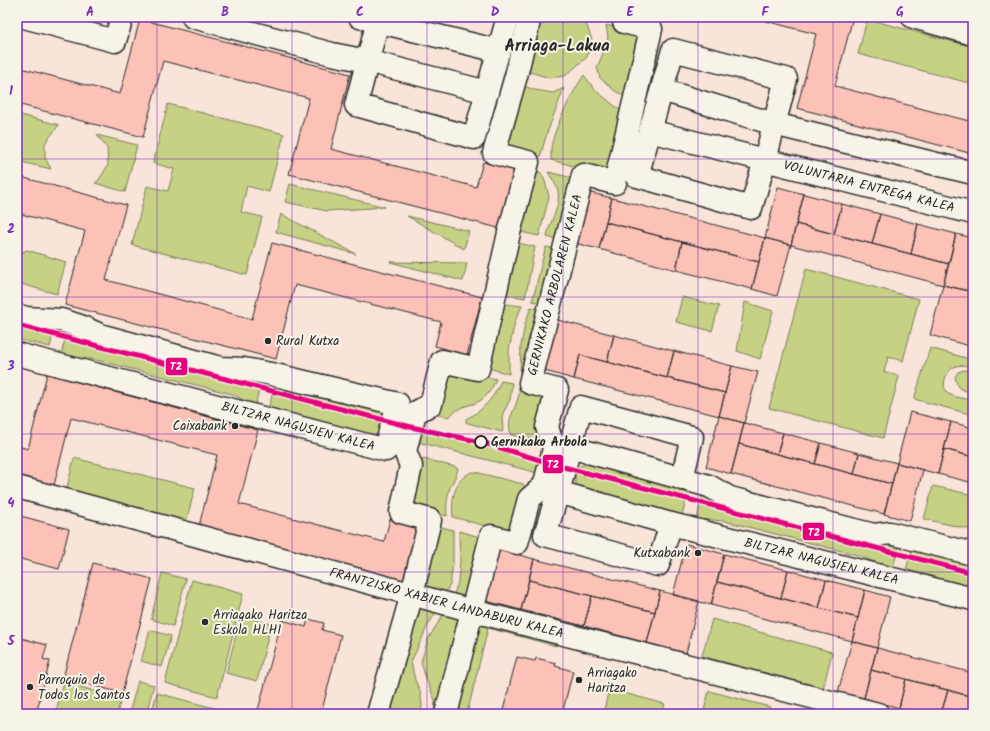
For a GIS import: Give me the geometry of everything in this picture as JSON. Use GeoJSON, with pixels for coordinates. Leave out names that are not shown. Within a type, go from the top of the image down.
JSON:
{"type":"FeatureCollection","features":[{"type":"Feature","properties":{"kind":"street"},"geometry":{"type":"LineString","coordinates":[[24,17],[115,41],[122,17]]}},
{"type":"Feature","properties":{"kind":"street"},"geometry":{"type":"LineString","coordinates":[[194,17],[332,54],[367,61],[487,92]]}},
{"type":"Feature","properties":{"kind":"street"},"geometry":{"type":"LineString","coordinates":[[499,51],[372,19],[367,61],[356,105],[474,138],[499,51],[508,17]]}},
{"type":"Feature","properties":{"kind":"street"},"geometry":{"type":"LineString","coordinates":[[378,714],[412,594],[430,520],[401,512],[411,466],[406,451],[415,413],[431,404],[442,361],[478,369],[528,162],[494,153],[516,76],[530,17]]}},
{"type":"Feature","properties":{"kind":"street","name":"GERNIKAKO ARBOLAREN KALEA"},"geometry":{"type":"LineString","coordinates":[[446,714],[491,536],[517,543],[529,499],[544,486],[554,449],[547,427],[557,390],[530,383],[583,176],[615,183],[652,30],[624,22],[625,17]]}},
{"type":"Feature","properties":{"kind":"street"},"geometry":{"type":"LineString","coordinates":[[913,17],[973,34]]}},
{"type":"Feature","properties":{"kind":"street","name":"VOLUNTARIA ENTREGA KALEA"},"geometry":{"type":"LineString","coordinates":[[673,50],[786,79],[774,124],[751,208],[637,176],[673,50]]}},
{"type":"Feature","properties":{"kind":"street"},"geometry":{"type":"LineString","coordinates":[[662,90],[774,124],[973,173]]}},
{"type":"Feature","properties":{"kind":"street","name":"VOLUNTARIA ENTREGA KALEA"},"geometry":{"type":"LineString","coordinates":[[650,131],[973,213]]}},
{"type":"Feature","properties":{"kind":"street","name":"BILTZAR NAGUSIEN KALEA"},"geometry":{"type":"LineString","coordinates":[[17,315],[26,318],[61,320],[80,326],[100,335],[221,368],[244,369],[271,374],[398,404],[386,450],[17,354]]}},
{"type":"Feature","properties":{"kind":"street"},"geometry":{"type":"LineString","coordinates":[[671,524],[658,565],[545,535],[581,407],[692,437],[682,479]]}},
{"type":"Feature","properties":{"kind":"street"},"geometry":{"type":"LineString","coordinates":[[570,447],[709,486],[730,498],[874,535],[890,533],[973,554]]}},
{"type":"Feature","properties":{"kind":"street","name":"FRANTZISKO XABIER LANDABURU KALEA"},"geometry":{"type":"LineString","coordinates":[[17,487],[473,611],[878,714]]}},
{"type":"Feature","properties":{"kind":"street","name":"BILTZAR NAGUSIEN KALEA"},"geometry":{"type":"LineString","coordinates":[[558,492],[671,524],[973,599]]}},
{"type":"Feature","properties":{"kind":"green space"},"geometry":{"type":"Polygon","coordinates":[[[535,17],[572,17],[586,23],[592,40],[587,57],[565,76],[550,78],[523,70],[535,17]]]}},
{"type":"Feature","properties":{"kind":"green space"},"geometry":{"type":"Polygon","coordinates":[[[867,19],[973,47],[973,84],[858,54],[867,19]]]}},
{"type":"Feature","properties":{"kind":"green space"},"geometry":{"type":"Polygon","coordinates":[[[606,25],[642,35],[627,98],[615,91],[600,78],[597,67],[608,38],[606,25]]]}},
{"type":"Feature","properties":{"kind":"green space"},"geometry":{"type":"Polygon","coordinates":[[[584,75],[595,90],[625,114],[611,176],[551,160],[551,147],[556,129],[569,100],[584,75]]]}},
{"type":"Feature","properties":{"kind":"green space"},"geometry":{"type":"Polygon","coordinates":[[[518,84],[535,90],[553,93],[564,88],[547,133],[540,157],[501,144],[518,84]]]}},
{"type":"Feature","properties":{"kind":"green space"},"geometry":{"type":"Polygon","coordinates":[[[168,104],[284,134],[269,192],[247,186],[241,212],[262,217],[247,275],[132,245],[147,186],[168,191],[174,169],[153,163],[168,104]]]}},
{"type":"Feature","properties":{"kind":"green space"},"geometry":{"type":"Polygon","coordinates":[[[17,114],[59,125],[45,143],[45,158],[51,169],[17,161],[17,140],[19,135],[17,129],[17,114]]]}},
{"type":"Feature","properties":{"kind":"green space"},"geometry":{"type":"Polygon","coordinates":[[[97,135],[137,145],[125,192],[95,183],[99,180],[108,165],[107,148],[97,135]]]}},
{"type":"Feature","properties":{"kind":"green space"},"geometry":{"type":"Polygon","coordinates":[[[533,169],[541,173],[545,181],[549,197],[539,236],[516,231],[533,169]]]}},
{"type":"Feature","properties":{"kind":"green space"},"geometry":{"type":"Polygon","coordinates":[[[548,172],[577,179],[562,241],[547,237],[558,203],[558,191],[548,172]]]}},
{"type":"Feature","properties":{"kind":"green space"},"geometry":{"type":"Polygon","coordinates":[[[290,184],[385,207],[327,211],[285,202],[290,184]]]}},
{"type":"Feature","properties":{"kind":"green space"},"geometry":{"type":"Polygon","coordinates":[[[281,214],[356,254],[276,232],[281,214]]]}},
{"type":"Feature","properties":{"kind":"green space"},"geometry":{"type":"Polygon","coordinates":[[[407,216],[469,231],[464,249],[407,216]]]}},
{"type":"Feature","properties":{"kind":"green space"},"geometry":{"type":"Polygon","coordinates":[[[514,242],[535,247],[525,298],[501,294],[514,242]]]}},
{"type":"Feature","properties":{"kind":"green space"},"geometry":{"type":"Polygon","coordinates":[[[546,247],[558,249],[547,304],[532,301],[546,247]]]}},
{"type":"Feature","properties":{"kind":"green space"},"geometry":{"type":"Polygon","coordinates":[[[27,250],[66,262],[57,294],[17,283],[17,254],[27,250]]]}},
{"type":"Feature","properties":{"kind":"green space"},"geometry":{"type":"Polygon","coordinates":[[[390,262],[467,263],[463,281],[390,262]]]}},
{"type":"Feature","properties":{"kind":"green space"},"geometry":{"type":"Polygon","coordinates":[[[806,269],[919,299],[903,361],[888,357],[884,372],[899,376],[883,438],[769,408],[806,269]]]}},
{"type":"Feature","properties":{"kind":"green space"},"geometry":{"type":"Polygon","coordinates":[[[682,297],[719,306],[712,331],[676,322],[682,297]]]}},
{"type":"Feature","properties":{"kind":"green space"},"geometry":{"type":"Polygon","coordinates":[[[745,302],[773,311],[760,359],[737,351],[745,302]]]}},
{"type":"Feature","properties":{"kind":"green space"},"geometry":{"type":"Polygon","coordinates":[[[498,303],[522,306],[515,321],[509,350],[509,374],[485,367],[498,303]]]}},
{"type":"Feature","properties":{"kind":"green space"},"geometry":{"type":"Polygon","coordinates":[[[531,307],[545,311],[528,378],[520,375],[521,346],[525,324],[531,307]]]}},
{"type":"Feature","properties":{"kind":"green space"},"geometry":{"type":"Polygon","coordinates":[[[17,322],[55,326],[50,347],[17,339],[17,322]]]}},
{"type":"Feature","properties":{"kind":"green space"},"geometry":{"type":"Polygon","coordinates":[[[67,330],[262,378],[255,406],[232,394],[92,359],[61,356],[67,330]]]}},
{"type":"Feature","properties":{"kind":"green space"},"geometry":{"type":"Polygon","coordinates":[[[930,348],[973,360],[973,367],[959,366],[951,369],[946,377],[944,385],[947,393],[959,398],[973,400],[973,415],[914,399],[930,348]]]}},
{"type":"Feature","properties":{"kind":"green space"},"geometry":{"type":"Polygon","coordinates":[[[457,369],[496,379],[488,394],[481,400],[461,408],[448,417],[436,414],[441,378],[457,369]]]}},
{"type":"Feature","properties":{"kind":"green space"},"geometry":{"type":"Polygon","coordinates":[[[964,370],[973,372],[973,393],[961,389],[956,381],[955,377],[958,372],[964,370]]]}},
{"type":"Feature","properties":{"kind":"green space"},"geometry":{"type":"Polygon","coordinates":[[[501,381],[512,383],[510,400],[502,418],[503,431],[502,432],[466,422],[466,419],[477,413],[487,404],[501,381]]]}},
{"type":"Feature","properties":{"kind":"green space"},"geometry":{"type":"Polygon","coordinates":[[[277,383],[378,409],[384,414],[380,432],[377,435],[370,436],[268,409],[277,383]]]}},
{"type":"Feature","properties":{"kind":"green space"},"geometry":{"type":"Polygon","coordinates":[[[519,386],[545,397],[538,440],[511,435],[509,424],[519,396],[519,386]]]}},
{"type":"Feature","properties":{"kind":"green space"},"geometry":{"type":"Polygon","coordinates":[[[418,425],[546,459],[542,474],[414,441],[418,425]]]}},
{"type":"Feature","properties":{"kind":"green space"},"geometry":{"type":"Polygon","coordinates":[[[74,458],[195,488],[186,522],[66,492],[74,458]]]}},
{"type":"Feature","properties":{"kind":"green space"},"geometry":{"type":"Polygon","coordinates":[[[424,459],[458,469],[449,490],[447,516],[433,513],[419,507],[413,499],[420,461],[424,459]]]}},
{"type":"Feature","properties":{"kind":"green space"},"geometry":{"type":"Polygon","coordinates":[[[590,464],[690,487],[682,515],[581,489],[576,485],[575,473],[580,466],[590,464]]]}},
{"type":"Feature","properties":{"kind":"green space"},"geometry":{"type":"Polygon","coordinates":[[[472,472],[523,484],[527,489],[512,528],[508,530],[500,530],[453,517],[453,497],[455,491],[461,480],[472,472]]]}},
{"type":"Feature","properties":{"kind":"green space"},"geometry":{"type":"Polygon","coordinates":[[[933,486],[973,495],[973,530],[924,519],[933,486]]]}},
{"type":"Feature","properties":{"kind":"green space"},"geometry":{"type":"Polygon","coordinates":[[[703,492],[900,543],[892,570],[857,555],[725,521],[697,519],[703,492]]]}},
{"type":"Feature","properties":{"kind":"green space"},"geometry":{"type":"Polygon","coordinates":[[[438,526],[453,530],[453,563],[450,585],[444,595],[418,587],[438,526]]]}},
{"type":"Feature","properties":{"kind":"green space"},"geometry":{"type":"Polygon","coordinates":[[[459,531],[480,537],[466,602],[453,597],[458,582],[460,561],[459,531]]]}},
{"type":"Feature","properties":{"kind":"green space"},"geometry":{"type":"Polygon","coordinates":[[[913,546],[973,562],[973,591],[905,573],[913,546]]]}},
{"type":"Feature","properties":{"kind":"green space"},"geometry":{"type":"Polygon","coordinates":[[[162,573],[186,579],[173,626],[151,619],[162,573]]]}},
{"type":"Feature","properties":{"kind":"green space"},"geometry":{"type":"Polygon","coordinates":[[[192,580],[243,594],[217,697],[165,683],[192,580]]]}},
{"type":"Feature","properties":{"kind":"green space"},"geometry":{"type":"Polygon","coordinates":[[[412,602],[438,609],[428,625],[411,662],[415,680],[420,691],[422,705],[421,714],[383,714],[412,602]]]}},
{"type":"Feature","properties":{"kind":"green space"},"geometry":{"type":"Polygon","coordinates":[[[446,610],[460,616],[442,714],[434,714],[435,700],[421,662],[428,639],[446,610]]]}},
{"type":"Feature","properties":{"kind":"green space"},"geometry":{"type":"Polygon","coordinates":[[[241,616],[271,624],[257,681],[226,673],[241,616]]]}},
{"type":"Feature","properties":{"kind":"green space"},"geometry":{"type":"Polygon","coordinates":[[[478,618],[559,639],[556,646],[488,628],[467,714],[453,714],[478,618]]]}},
{"type":"Feature","properties":{"kind":"green space"},"geometry":{"type":"Polygon","coordinates":[[[712,619],[832,652],[823,689],[702,656],[712,619]]]}},
{"type":"Feature","properties":{"kind":"green space"},"geometry":{"type":"Polygon","coordinates":[[[150,630],[171,636],[162,667],[141,661],[150,630]]]}},
{"type":"Feature","properties":{"kind":"green space"},"geometry":{"type":"Polygon","coordinates":[[[138,681],[154,685],[146,714],[129,714],[138,681]]]}},
{"type":"Feature","properties":{"kind":"green space"},"geometry":{"type":"Polygon","coordinates":[[[64,682],[121,699],[117,714],[55,714],[64,682]]]}},
{"type":"Feature","properties":{"kind":"green space"},"geometry":{"type":"Polygon","coordinates":[[[609,689],[665,704],[662,714],[603,714],[609,689]]]}},
{"type":"Feature","properties":{"kind":"green space"},"geometry":{"type":"Polygon","coordinates":[[[709,691],[770,707],[769,714],[703,714],[709,691]]]}},
{"type":"Feature","properties":{"kind":"green space"},"geometry":{"type":"Polygon","coordinates":[[[157,693],[218,709],[216,714],[151,714],[157,693]]]}},
{"type":"Feature","properties":{"kind":"building"},"geometry":{"type":"Polygon","coordinates":[[[645,17],[662,17],[661,21],[645,17]]]}},
{"type":"Feature","properties":{"kind":"building"},"geometry":{"type":"Polygon","coordinates":[[[750,17],[853,17],[835,86],[973,122],[973,154],[797,108],[816,34],[750,17]]]}},
{"type":"Feature","properties":{"kind":"building"},"geometry":{"type":"Polygon","coordinates":[[[140,19],[350,74],[331,149],[476,187],[483,162],[515,170],[502,229],[289,174],[309,98],[163,61],[143,137],[17,104],[17,67],[120,94],[140,19]]]}},
{"type":"Feature","properties":{"kind":"building"},"geometry":{"type":"Polygon","coordinates":[[[17,176],[126,205],[106,280],[252,319],[272,243],[482,297],[467,355],[435,346],[441,322],[295,285],[276,359],[65,305],[85,231],[17,213],[17,176]]]}},
{"type":"Feature","properties":{"kind":"building"},"geometry":{"type":"Polygon","coordinates":[[[778,187],[804,194],[791,245],[765,238],[778,187]]]}},
{"type":"Feature","properties":{"kind":"building"},"geometry":{"type":"Polygon","coordinates":[[[587,192],[612,198],[599,249],[574,243],[587,192]]]}},
{"type":"Feature","properties":{"kind":"building"},"geometry":{"type":"Polygon","coordinates":[[[804,194],[842,204],[834,234],[796,224],[804,194]]]}},
{"type":"Feature","properties":{"kind":"building"},"geometry":{"type":"Polygon","coordinates":[[[612,198],[765,238],[759,262],[606,222],[612,198]]]}},
{"type":"Feature","properties":{"kind":"building"},"geometry":{"type":"Polygon","coordinates":[[[842,204],[880,214],[872,244],[834,234],[842,204]]]}},
{"type":"Feature","properties":{"kind":"building"},"geometry":{"type":"Polygon","coordinates":[[[880,214],[918,224],[911,254],[872,244],[880,214]]]}},
{"type":"Feature","properties":{"kind":"building"},"geometry":{"type":"Polygon","coordinates":[[[606,222],[682,242],[676,270],[599,249],[606,222]]]}},
{"type":"Feature","properties":{"kind":"building"},"geometry":{"type":"Polygon","coordinates":[[[796,224],[949,264],[943,285],[791,245],[796,224]]]}},
{"type":"Feature","properties":{"kind":"building"},"geometry":{"type":"Polygon","coordinates":[[[918,224],[956,234],[949,264],[911,254],[918,224]]]}},
{"type":"Feature","properties":{"kind":"building"},"geometry":{"type":"Polygon","coordinates":[[[956,234],[973,238],[973,275],[969,291],[943,285],[956,234]]]}},
{"type":"Feature","properties":{"kind":"building"},"geometry":{"type":"Polygon","coordinates":[[[765,238],[791,245],[777,296],[752,289],[765,238]]]}},
{"type":"Feature","properties":{"kind":"building"},"geometry":{"type":"Polygon","coordinates":[[[682,242],[759,262],[752,289],[676,270],[682,242]]]}},
{"type":"Feature","properties":{"kind":"building"},"geometry":{"type":"Polygon","coordinates":[[[943,285],[973,292],[973,347],[930,335],[943,285]]]}},
{"type":"Feature","properties":{"kind":"building"},"geometry":{"type":"Polygon","coordinates":[[[554,319],[614,335],[607,362],[580,355],[574,379],[541,370],[554,319]]]}},
{"type":"Feature","properties":{"kind":"building"},"geometry":{"type":"Polygon","coordinates":[[[614,335],[674,351],[667,378],[607,362],[614,335]]]}},
{"type":"Feature","properties":{"kind":"building"},"geometry":{"type":"Polygon","coordinates":[[[674,351],[732,366],[725,393],[667,378],[674,351]]]}},
{"type":"Feature","properties":{"kind":"building"},"geometry":{"type":"Polygon","coordinates":[[[580,355],[725,393],[719,416],[574,379],[580,355]]]}},
{"type":"Feature","properties":{"kind":"building"},"geometry":{"type":"Polygon","coordinates":[[[732,366],[758,372],[744,423],[719,416],[732,366]]]}},
{"type":"Feature","properties":{"kind":"building"},"geometry":{"type":"Polygon","coordinates":[[[47,374],[258,430],[239,504],[384,542],[390,519],[423,527],[408,583],[198,530],[217,455],[71,418],[52,493],[17,484],[17,446],[28,449],[47,374]]]}},
{"type":"Feature","properties":{"kind":"building"},"geometry":{"type":"Polygon","coordinates":[[[910,412],[951,422],[938,474],[897,463],[910,412]]]}},
{"type":"Feature","properties":{"kind":"building"},"geometry":{"type":"Polygon","coordinates":[[[719,416],[744,423],[731,474],[706,467],[719,416]]]}},
{"type":"Feature","properties":{"kind":"building"},"geometry":{"type":"Polygon","coordinates":[[[951,422],[973,428],[973,457],[944,449],[951,422]]]}},
{"type":"Feature","properties":{"kind":"building"},"geometry":{"type":"Polygon","coordinates":[[[744,423],[783,433],[777,454],[739,444],[744,423]]]}},
{"type":"Feature","properties":{"kind":"building"},"geometry":{"type":"Polygon","coordinates":[[[783,433],[821,443],[815,464],[777,454],[783,433]]]}},
{"type":"Feature","properties":{"kind":"building"},"geometry":{"type":"Polygon","coordinates":[[[821,443],[859,453],[854,474],[815,464],[821,443]]]}},
{"type":"Feature","properties":{"kind":"building"},"geometry":{"type":"Polygon","coordinates":[[[739,444],[892,484],[884,514],[731,474],[739,444]]]}},
{"type":"Feature","properties":{"kind":"building"},"geometry":{"type":"Polygon","coordinates":[[[944,449],[973,457],[973,483],[938,474],[944,449]]]}},
{"type":"Feature","properties":{"kind":"building"},"geometry":{"type":"Polygon","coordinates":[[[859,453],[897,463],[892,484],[854,474],[859,453]]]}},
{"type":"Feature","properties":{"kind":"building"},"geometry":{"type":"Polygon","coordinates":[[[897,463],[923,470],[910,521],[884,514],[897,463]]]}},
{"type":"Feature","properties":{"kind":"building"},"geometry":{"type":"Polygon","coordinates":[[[17,515],[69,529],[59,569],[17,558],[17,515]]]}},
{"type":"Feature","properties":{"kind":"building"},"geometry":{"type":"Polygon","coordinates":[[[686,544],[724,554],[711,605],[673,595],[686,544]]]}},
{"type":"Feature","properties":{"kind":"building"},"geometry":{"type":"Polygon","coordinates":[[[495,548],[534,559],[521,610],[482,600],[495,548]]]}},
{"type":"Feature","properties":{"kind":"building"},"geometry":{"type":"Polygon","coordinates":[[[724,554],[788,570],[781,598],[717,582],[724,554]]]}},
{"type":"Feature","properties":{"kind":"building"},"geometry":{"type":"Polygon","coordinates":[[[534,559],[660,591],[655,612],[529,580],[534,559]]]}},
{"type":"Feature","properties":{"kind":"building"},"geometry":{"type":"Polygon","coordinates":[[[93,563],[152,579],[122,693],[63,678],[93,563]]]}},
{"type":"Feature","properties":{"kind":"building"},"geometry":{"type":"Polygon","coordinates":[[[788,570],[826,580],[819,608],[781,598],[788,570]]]}},
{"type":"Feature","properties":{"kind":"building"},"geometry":{"type":"Polygon","coordinates":[[[529,580],[592,596],[584,626],[521,610],[529,580]]]}},
{"type":"Feature","properties":{"kind":"building"},"geometry":{"type":"Polygon","coordinates":[[[826,580],[865,590],[858,618],[819,608],[826,580]]]}},
{"type":"Feature","properties":{"kind":"building"},"geometry":{"type":"Polygon","coordinates":[[[717,582],[858,618],[852,641],[711,605],[717,582]]]}},
{"type":"Feature","properties":{"kind":"building"},"geometry":{"type":"Polygon","coordinates":[[[865,590],[890,597],[877,648],[852,641],[865,590]]]}},
{"type":"Feature","properties":{"kind":"building"},"geometry":{"type":"Polygon","coordinates":[[[660,591],[699,601],[686,653],[647,643],[660,591]]]}},
{"type":"Feature","properties":{"kind":"building"},"geometry":{"type":"Polygon","coordinates":[[[592,596],[655,612],[647,643],[584,626],[592,596]]]}},
{"type":"Feature","properties":{"kind":"building"},"geometry":{"type":"Polygon","coordinates":[[[308,619],[324,623],[322,630],[341,635],[321,714],[257,714],[282,620],[306,627],[308,619]]]}},
{"type":"Feature","properties":{"kind":"building","name":"Parroquia de Todos los Santos"},"geometry":{"type":"Polygon","coordinates":[[[17,637],[47,645],[43,659],[50,661],[36,714],[17,714],[17,637]]]}},
{"type":"Feature","properties":{"kind":"building"},"geometry":{"type":"Polygon","coordinates":[[[852,641],[877,648],[864,698],[838,692],[852,641]]]}},
{"type":"Feature","properties":{"kind":"building"},"geometry":{"type":"Polygon","coordinates":[[[877,648],[973,673],[973,697],[871,670],[877,648]]]}},
{"type":"Feature","properties":{"kind":"building"},"geometry":{"type":"Polygon","coordinates":[[[517,657],[535,661],[536,658],[556,663],[555,666],[573,671],[562,714],[502,714],[517,657]]]}},
{"type":"Feature","properties":{"kind":"building"},"geometry":{"type":"Polygon","coordinates":[[[871,670],[906,679],[899,708],[864,698],[871,670]]]}},
{"type":"Feature","properties":{"kind":"building"},"geometry":{"type":"Polygon","coordinates":[[[906,679],[948,690],[941,714],[924,714],[899,708],[906,679]]]}},
{"type":"Feature","properties":{"kind":"building"},"geometry":{"type":"Polygon","coordinates":[[[948,690],[973,697],[973,714],[941,714],[948,690]]]}},
{"type":"Feature","properties":{"kind":"building"},"geometry":{"type":"Polygon","coordinates":[[[779,709],[798,714],[778,714],[779,709]]]}},
{"type":"Feature","properties":{"kind":"transit line","name":"T2"},"geometry":{"type":"LineString","coordinates":[[17,325],[411,427],[481,442],[556,465],[973,573]]}},
{"type":"Feature","properties":{"kind":"place","name":"Rural Kutxa"},"geometry":{"type":"Point","coordinates":[268,341]}},
{"type":"Feature","properties":{"kind":"place","name":"Caixabank"},"geometry":{"type":"Point","coordinates":[235,426]}},
{"type":"Feature","properties":{"kind":"place","name":"Gernikako Arbola"},"geometry":{"type":"Point","coordinates":[481,442]}},
{"type":"Feature","properties":{"kind":"place","name":"Kutxabank"},"geometry":{"type":"Point","coordinates":[698,553]}},
{"type":"Feature","properties":{"kind":"place","name":"Arriagako Haritza Eskola HLHI"},"geometry":{"type":"Point","coordinates":[205,622]}},
{"type":"Feature","properties":{"kind":"place","name":"Arriagako Haritza"},"geometry":{"type":"Point","coordinates":[579,680]}},
{"type":"Feature","properties":{"kind":"place","name":"Parroquia de Todos los Santos"},"geometry":{"type":"Point","coordinates":[30,687]}},
{"type":"Feature","properties":{"kind":"district","name":"Arriaga-Lakua"},"geometry":{"type":"Point","coordinates":[557,46]}}]}
